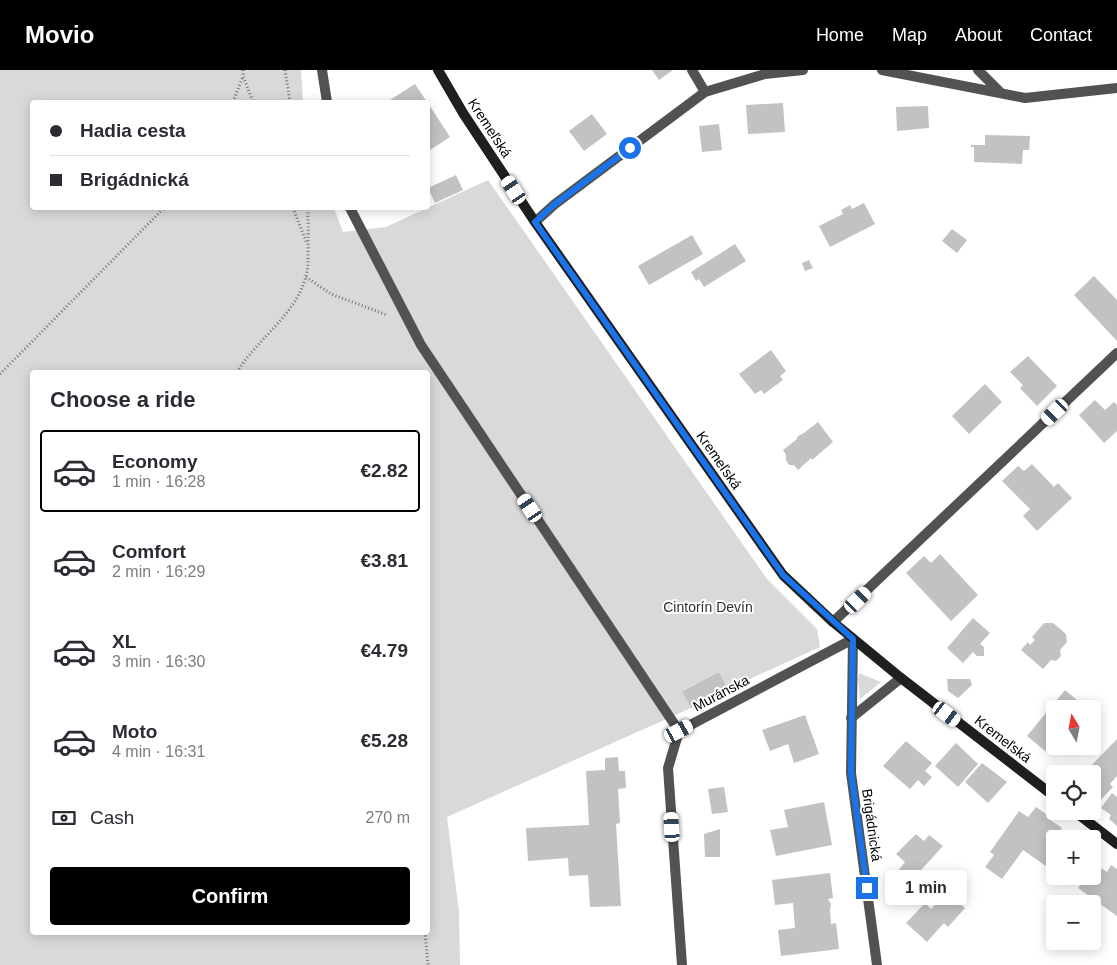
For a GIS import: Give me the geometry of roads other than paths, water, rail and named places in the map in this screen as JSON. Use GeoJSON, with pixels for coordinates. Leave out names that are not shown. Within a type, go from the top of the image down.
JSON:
{"type":"FeatureCollection","features":[{"type":"Feature","properties":{"kind":"street"},"geometry":{"type":"LineString","coordinates":[[322,70],[327,100]]}},
{"type":"Feature","properties":{"kind":"street","name":"Kremeľská"},"geometry":{"type":"LineString","coordinates":[[438,70],[463,113],[535,222],[783,575],[853,639],[1046,790]]}},
{"type":"Feature","properties":{"kind":"street"},"geometry":{"type":"LineString","coordinates":[[692,70],[706,92]]}},
{"type":"Feature","properties":{"kind":"street"},"geometry":{"type":"LineString","coordinates":[[535,222],[555,204],[706,92],[765,74],[803,70]]}},
{"type":"Feature","properties":{"kind":"street"},"geometry":{"type":"LineString","coordinates":[[882,70],[1025,98],[1117,88]]}},
{"type":"Feature","properties":{"kind":"street"},"geometry":{"type":"LineString","coordinates":[[978,70],[1001,94]]}},
{"type":"Feature","properties":{"kind":"street"},"geometry":{"type":"LineString","coordinates":[[351,210],[421,345],[679,731],[668,768],[682,965]]}},
{"type":"Feature","properties":{"kind":"street"},"geometry":{"type":"LineString","coordinates":[[833,622],[1117,353]]}},
{"type":"Feature","properties":{"kind":"street","name":"Muránska"},"geometry":{"type":"LineString","coordinates":[[679,731],[853,639]]}},
{"type":"Feature","properties":{"kind":"street","name":"Brigádnická"},"geometry":{"type":"LineString","coordinates":[[853,639],[851,772],[877,965]]}},
{"type":"Feature","properties":{"kind":"street"},"geometry":{"type":"LineString","coordinates":[[851,718],[901,678]]}},
{"type":"Feature","properties":{"kind":"street"},"geometry":{"type":"LineString","coordinates":[[1086,820],[1117,844]]}},
{"type":"Feature","properties":{"kind":"park label","name":"Cintorín Devín"},"geometry":{"type":"Point","coordinates":[708,607]}}]}
